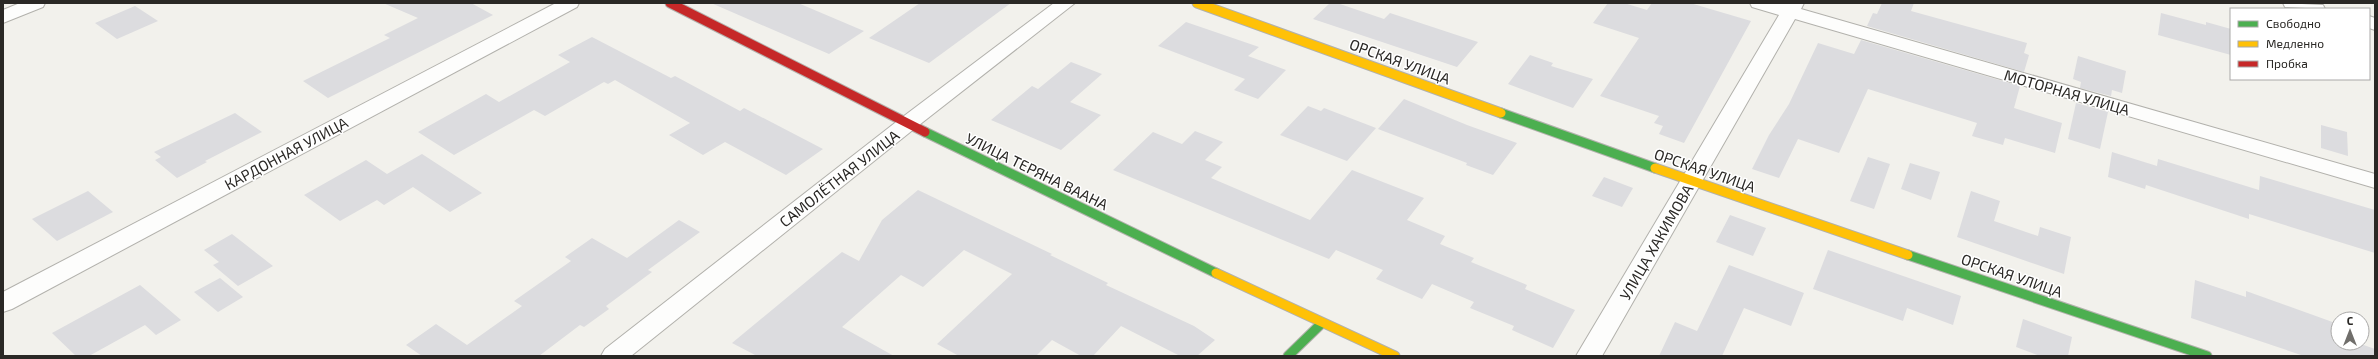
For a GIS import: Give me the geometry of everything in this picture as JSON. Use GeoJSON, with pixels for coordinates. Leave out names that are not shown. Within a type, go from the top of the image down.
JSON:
{"type":"FeatureCollection","features":[{"type":"Feature","properties":{"kind":"main road","name":"УЛИЦА ТЕРЯНА ВААНА"},"geometry":{"type":"LineString","coordinates":[[670,3],[907,124],[1322,323],[1395,356]]}},
{"type":"Feature","properties":{"kind":"main road","name":"ОРСКАЯ УЛИЦА"},"geometry":{"type":"LineString","coordinates":[[1197,3],[1691,181],[2207,356]]}},
{"type":"Feature","properties":{"kind":"main road"},"geometry":{"type":"LineString","coordinates":[[1288,356],[1322,323]]}},
{"type":"Feature","properties":{"kind":"street"},"geometry":{"type":"LineString","coordinates":[[3,17],[36,3]]}},
{"type":"Feature","properties":{"kind":"street","name":"КАРДОННАЯ УЛИЦА"},"geometry":{"type":"LineString","coordinates":[[3,303],[570,3]]}},
{"type":"Feature","properties":{"kind":"street","name":"САМОЛЁТНАЯ УЛИЦА"},"geometry":{"type":"LineString","coordinates":[[614,356],[907,124],[1066,3]]}},
{"type":"Feature","properties":{"kind":"street","name":"МОТОРНАЯ УЛИЦА"},"geometry":{"type":"LineString","coordinates":[[1759,3],[1793,7],[2375,181]]}},
{"type":"Feature","properties":{"kind":"street"},"geometry":{"type":"LineString","coordinates":[[2292,3],[2312,8]]}},
{"type":"Feature","properties":{"kind":"street","name":"УЛИЦА ХАКИМОВА"},"geometry":{"type":"LineString","coordinates":[[1589,356],[1793,7]]}},
{"type":"Feature","properties":{"kind":"building"},"geometry":{"type":"Polygon","coordinates":[[[383,3],[471,3],[493,15],[328,98],[303,81],[390,38],[384,35],[418,18],[383,3]]]}},
{"type":"Feature","properties":{"kind":"building"},"geometry":{"type":"Polygon","coordinates":[[[711,3],[798,3],[864,31],[829,54],[711,3]]]}},
{"type":"Feature","properties":{"kind":"building"},"geometry":{"type":"Polygon","coordinates":[[[920,3],[1011,3],[929,63],[869,38],[920,3]]]}},
{"type":"Feature","properties":{"kind":"building"},"geometry":{"type":"Polygon","coordinates":[[[1330,3],[1337,3],[1384,19],[1390,13],[1478,42],[1457,67],[1313,19],[1330,3]]]}},
{"type":"Feature","properties":{"kind":"building"},"geometry":{"type":"Polygon","coordinates":[[[1608,3],[1624,3],[1647,10],[1652,3],[1690,3],[1751,21],[1684,143],[1659,134],[1663,126],[1654,123],[1659,116],[1600,96],[1639,38],[1593,23],[1608,3]]]}},
{"type":"Feature","properties":{"kind":"building"},"geometry":{"type":"Polygon","coordinates":[[[1882,3],[1914,3],[1911,11],[2027,43],[2024,53],[2029,55],[2024,72],[1867,26],[1873,13],[1877,14],[1882,3]]]}},
{"type":"Feature","properties":{"kind":"building"},"geometry":{"type":"Polygon","coordinates":[[[135,6],[158,21],[117,39],[95,23],[135,6]]]}},
{"type":"Feature","properties":{"kind":"building"},"geometry":{"type":"Polygon","coordinates":[[[2161,13],[2206,25],[2206,22],[2230,29],[2230,55],[2158,35],[2161,13]]]}},
{"type":"Feature","properties":{"kind":"building"},"geometry":{"type":"Polygon","coordinates":[[[1186,22],[1259,47],[1248,56],[1286,70],[1258,99],[1234,90],[1245,79],[1158,46],[1186,22]]]}},
{"type":"Feature","properties":{"kind":"building"},"geometry":{"type":"Polygon","coordinates":[[[592,37],[671,78],[675,76],[740,111],[744,108],[823,149],[786,175],[725,142],[703,155],[669,135],[690,123],[615,80],[608,84],[604,82],[545,116],[534,110],[454,155],[418,132],[486,94],[499,102],[570,62],[558,55],[592,37]]]}},
{"type":"Feature","properties":{"kind":"building"},"geometry":{"type":"Polygon","coordinates":[[[1861,40],[2020,86],[2014,108],[2062,123],[2055,153],[2005,138],[2003,145],[1972,136],[1977,123],[1868,89],[1839,153],[1798,139],[1779,178],[1752,169],[1769,135],[1789,104],[1818,43],[1854,54],[1861,40]]]}},
{"type":"Feature","properties":{"kind":"building"},"geometry":{"type":"Polygon","coordinates":[[[1530,55],[1553,63],[1551,66],[1593,79],[1573,108],[1508,84],[1530,55]]]}},
{"type":"Feature","properties":{"kind":"building"},"geometry":{"type":"Polygon","coordinates":[[[2078,56],[2126,71],[2122,93],[2112,90],[2111,96],[2080,88],[2081,82],[2073,79],[2078,56]]]}},
{"type":"Feature","properties":{"kind":"building"},"geometry":{"type":"Polygon","coordinates":[[[1071,62],[1102,74],[1070,102],[1101,115],[1061,150],[991,120],[1032,86],[1038,89],[1071,62]]]}},
{"type":"Feature","properties":{"kind":"building"},"geometry":{"type":"Polygon","coordinates":[[[1404,99],[1467,125],[1517,143],[1493,175],[1466,165],[1467,163],[1378,129],[1404,99]]]}},
{"type":"Feature","properties":{"kind":"building"},"geometry":{"type":"Polygon","coordinates":[[[2076,103],[2108,112],[2100,149],[2068,139],[2076,103]]]}},
{"type":"Feature","properties":{"kind":"building"},"geometry":{"type":"Polygon","coordinates":[[[1308,106],[1321,111],[1324,108],[1376,128],[1347,161],[1280,135],[1308,106]]]}},
{"type":"Feature","properties":{"kind":"building"},"geometry":{"type":"Polygon","coordinates":[[[235,113],[262,132],[205,161],[207,162],[177,178],[155,160],[161,157],[154,152],[235,113]]]}},
{"type":"Feature","properties":{"kind":"building"},"geometry":{"type":"Polygon","coordinates":[[[2321,125],[2347,132],[2348,156],[2321,148],[2321,125]]]}},
{"type":"Feature","properties":{"kind":"building"},"geometry":{"type":"Polygon","coordinates":[[[1195,131],[1223,142],[1205,160],[1222,167],[1211,178],[1310,220],[1352,170],[1424,198],[1407,220],[1445,236],[1440,244],[1474,258],[1471,262],[1527,285],[1525,289],[1575,310],[1553,348],[1512,330],[1514,326],[1470,308],[1474,302],[1432,284],[1422,299],[1376,279],[1383,270],[1336,250],[1329,259],[1113,170],[1153,132],[1182,144],[1195,131]]]}},
{"type":"Feature","properties":{"kind":"building"},"geometry":{"type":"Polygon","coordinates":[[[2112,152],[2157,166],[2158,159],[2259,190],[2260,176],[2375,210],[2375,253],[2249,214],[2249,219],[2146,185],[2145,189],[2108,177],[2112,152]]]}},
{"type":"Feature","properties":{"kind":"building"},"geometry":{"type":"Polygon","coordinates":[[[422,154],[482,193],[450,212],[413,187],[384,205],[377,200],[340,221],[304,195],[366,160],[387,174],[422,154]]]}},
{"type":"Feature","properties":{"kind":"building"},"geometry":{"type":"Polygon","coordinates":[[[1868,157],[1890,164],[1874,209],[1850,201],[1868,157]]]}},
{"type":"Feature","properties":{"kind":"building"},"geometry":{"type":"Polygon","coordinates":[[[1910,163],[1940,172],[1931,200],[1901,189],[1910,163]]]}},
{"type":"Feature","properties":{"kind":"building"},"geometry":{"type":"Polygon","coordinates":[[[1604,177],[1633,188],[1622,207],[1592,196],[1604,177]]]}},
{"type":"Feature","properties":{"kind":"building"},"geometry":{"type":"Polygon","coordinates":[[[918,190],[1052,254],[1050,255],[1108,283],[1106,285],[1194,326],[1215,340],[1197,356],[1180,356],[1121,326],[1093,356],[1081,356],[1052,340],[1036,356],[959,356],[937,344],[1012,274],[964,250],[923,287],[901,275],[842,327],[894,356],[757,356],[732,343],[842,252],[859,261],[882,220],[918,190]]]}},
{"type":"Feature","properties":{"kind":"building"},"geometry":{"type":"Polygon","coordinates":[[[88,191],[113,212],[57,241],[32,219],[88,191]]]}},
{"type":"Feature","properties":{"kind":"building"},"geometry":{"type":"Polygon","coordinates":[[[1971,191],[2000,201],[1994,221],[2038,236],[2040,227],[2071,237],[2064,274],[1957,237],[1971,191]]]}},
{"type":"Feature","properties":{"kind":"building"},"geometry":{"type":"Polygon","coordinates":[[[1730,215],[1766,228],[1753,256],[1716,242],[1730,215]]]}},
{"type":"Feature","properties":{"kind":"building"},"geometry":{"type":"Polygon","coordinates":[[[679,220],[700,232],[648,270],[652,272],[606,306],[609,309],[584,327],[580,325],[539,356],[422,356],[406,345],[436,324],[467,345],[522,306],[514,301],[571,261],[565,257],[592,238],[627,258],[679,220]]]}},
{"type":"Feature","properties":{"kind":"building"},"geometry":{"type":"Polygon","coordinates":[[[232,234],[273,266],[238,286],[213,265],[219,262],[204,250],[232,234]]]}},
{"type":"Feature","properties":{"kind":"building"},"geometry":{"type":"Polygon","coordinates":[[[1828,250],[1961,296],[1953,325],[1907,308],[1903,321],[1813,289],[1828,250]]]}},
{"type":"Feature","properties":{"kind":"building"},"geometry":{"type":"Polygon","coordinates":[[[1729,265],[1804,293],[1791,326],[1744,308],[1722,356],[1659,356],[1675,322],[1697,331],[1729,265]]]}},
{"type":"Feature","properties":{"kind":"building"},"geometry":{"type":"Polygon","coordinates":[[[220,278],[243,297],[218,312],[194,292],[220,278]]]}},
{"type":"Feature","properties":{"kind":"building"},"geometry":{"type":"Polygon","coordinates":[[[2195,280],[2246,297],[2246,291],[2330,321],[2330,351],[2370,351],[2370,347],[2375,349],[2375,356],[2304,356],[2191,318],[2195,280]]]}},
{"type":"Feature","properties":{"kind":"building"},"geometry":{"type":"Polygon","coordinates":[[[140,285],[181,320],[156,335],[145,325],[89,356],[76,356],[52,333],[140,285]]]}},
{"type":"Feature","properties":{"kind":"building"},"geometry":{"type":"Polygon","coordinates":[[[2023,319],[2072,337],[2068,356],[2040,356],[2016,347],[2023,319]]]}},
{"type":"Feature","properties":{"kind":"traffic: fast"},"geometry":{"type":"LineString","coordinates":[[1501,113],[1655,168]]}},
{"type":"Feature","properties":{"kind":"traffic: fast"},"geometry":{"type":"LineString","coordinates":[[925,132],[1216,273]]}},
{"type":"Feature","properties":{"kind":"traffic: fast"},"geometry":{"type":"LineString","coordinates":[[1908,255],[2207,356]]}},
{"type":"Feature","properties":{"kind":"traffic: fast"},"geometry":{"type":"LineString","coordinates":[[1288,356],[1322,323]]}},
{"type":"Feature","properties":{"kind":"traffic: slow"},"geometry":{"type":"LineString","coordinates":[[1197,3],[1501,113]]}},
{"type":"Feature","properties":{"kind":"traffic: slow"},"geometry":{"type":"LineString","coordinates":[[1655,168],[1908,255]]}},
{"type":"Feature","properties":{"kind":"traffic: slow"},"geometry":{"type":"LineString","coordinates":[[1216,273],[1395,356]]}},
{"type":"Feature","properties":{"kind":"traffic: jam"},"geometry":{"type":"LineString","coordinates":[[670,3],[925,132]]}}]}
